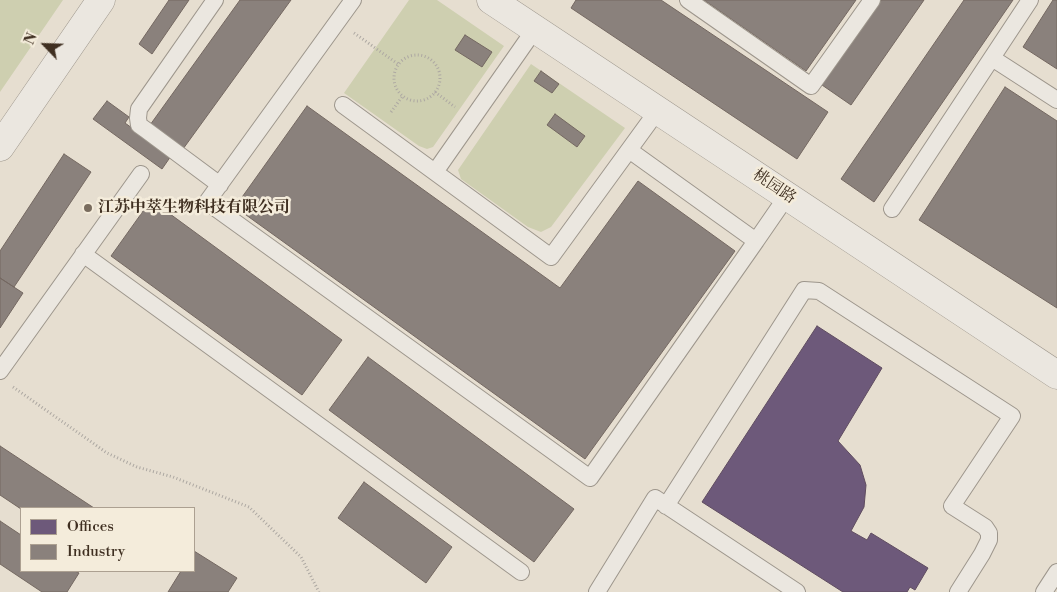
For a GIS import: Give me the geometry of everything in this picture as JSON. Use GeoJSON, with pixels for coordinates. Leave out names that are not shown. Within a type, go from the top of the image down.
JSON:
{"type":"FeatureCollection","features":[{"type":"Feature","properties":{"kind":"street"},"geometry":{"type":"LineString","coordinates":[[0,147],[102,0]]}},
{"type":"Feature","properties":{"kind":"street","name":"桃园路"},"geometry":{"type":"LineString","coordinates":[[491,0],[1057,375]]}},
{"type":"Feature","properties":{"kind":"lane"},"geometry":{"type":"LineString","coordinates":[[215,0],[139,109],[138,118],[139,125],[220,185]]}},
{"type":"Feature","properties":{"kind":"lane"},"geometry":{"type":"LineString","coordinates":[[353,0],[207,202],[590,478],[787,196]]}},
{"type":"Feature","properties":{"kind":"lane"},"geometry":{"type":"LineString","coordinates":[[688,0],[811,86],[872,0]]}},
{"type":"Feature","properties":{"kind":"lane"},"geometry":{"type":"LineString","coordinates":[[892,209],[1030,0]]}},
{"type":"Feature","properties":{"kind":"lane"},"geometry":{"type":"LineString","coordinates":[[435,172],[535,29]]}},
{"type":"Feature","properties":{"kind":"lane"},"geometry":{"type":"LineString","coordinates":[[992,58],[1057,100]]}},
{"type":"Feature","properties":{"kind":"lane"},"geometry":{"type":"LineString","coordinates":[[343,105],[551,256],[658,110]]}},
{"type":"Feature","properties":{"kind":"lane"},"geometry":{"type":"LineString","coordinates":[[629,150],[756,241]]}},
{"type":"Feature","properties":{"kind":"lane"},"geometry":{"type":"LineString","coordinates":[[4,378],[83,254],[141,174]]}},
{"type":"Feature","properties":{"kind":"lane"},"geometry":{"type":"LineString","coordinates":[[83,254],[521,572]]}},
{"type":"Feature","properties":{"kind":"lane"},"geometry":{"type":"LineString","coordinates":[[666,506],[804,290],[819,291],[1012,416],[952,506],[985,527],[989,533],[989,540],[982,554],[958,592]]}},
{"type":"Feature","properties":{"kind":"lane"},"geometry":{"type":"LineString","coordinates":[[597,592],[655,498],[797,592]]}},
{"type":"Feature","properties":{"kind":"lane"},"geometry":{"type":"LineString","coordinates":[[1044,592],[1057,572]]}},
{"type":"Feature","properties":{"kind":"path"},"geometry":{"type":"LineString","coordinates":[[338,21],[398,64]]}},
{"type":"Feature","properties":{"kind":"path"},"geometry":{"type":"LineString","coordinates":[[417,55],[432,60],[438,69],[440,77],[435,92],[426,100],[418,102],[402,97],[395,87],[393,79],[398,64],[409,56],[417,55]]}},
{"type":"Feature","properties":{"kind":"path"},"geometry":{"type":"LineString","coordinates":[[4,378],[107,453],[138,467],[173,477],[250,507],[301,557],[319,592]]}},
{"type":"Feature","properties":{"kind":"green space"},"geometry":{"type":"Polygon","coordinates":[[[0,0],[63,0],[0,92],[0,0]]]}},
{"type":"Feature","properties":{"kind":"green space"},"geometry":{"type":"Polygon","coordinates":[[[409,0],[437,0],[504,46],[433,147],[427,149],[419,146],[344,93],[409,0]]]}},
{"type":"Feature","properties":{"kind":"green space"},"geometry":{"type":"Polygon","coordinates":[[[531,64],[625,128],[551,227],[541,232],[528,227],[461,179],[458,170],[531,64]]]}},
{"type":"Feature","properties":{"kind":"building: Offices"},"geometry":{"type":"Polygon","coordinates":[[[817,326],[882,368],[838,441],[860,465],[866,485],[864,507],[851,531],[867,540],[871,533],[928,568],[915,590],[910,587],[907,592],[843,592],[702,502],[817,326]]]}},
{"type":"Feature","properties":{"kind":"building: Industry"},"geometry":{"type":"Polygon","coordinates":[[[169,0],[189,0],[152,54],[139,44],[169,0]]]}},
{"type":"Feature","properties":{"kind":"building: Industry"},"geometry":{"type":"Polygon","coordinates":[[[240,0],[291,0],[183,149],[150,125],[240,0]]]}},
{"type":"Feature","properties":{"kind":"building: Industry"},"geometry":{"type":"Polygon","coordinates":[[[576,0],[661,0],[828,112],[797,159],[571,8],[576,0]]]}},
{"type":"Feature","properties":{"kind":"building: Industry"},"geometry":{"type":"Polygon","coordinates":[[[704,0],[856,0],[806,71],[704,0]]]}},
{"type":"Feature","properties":{"kind":"building: Industry"},"geometry":{"type":"Polygon","coordinates":[[[881,0],[924,0],[851,105],[822,85],[881,0]]]}},
{"type":"Feature","properties":{"kind":"building: Industry"},"geometry":{"type":"Polygon","coordinates":[[[964,0],[1013,0],[874,202],[841,179],[964,0]]]}},
{"type":"Feature","properties":{"kind":"building: Industry"},"geometry":{"type":"Polygon","coordinates":[[[1053,0],[1057,0],[1057,69],[1023,47],[1053,0]]]}},
{"type":"Feature","properties":{"kind":"building: Industry"},"geometry":{"type":"Polygon","coordinates":[[[465,35],[492,52],[482,67],[455,50],[465,35]]]}},
{"type":"Feature","properties":{"kind":"building: Industry"},"geometry":{"type":"Polygon","coordinates":[[[541,71],[559,84],[552,93],[534,81],[541,71]]]}},
{"type":"Feature","properties":{"kind":"building: Industry"},"geometry":{"type":"Polygon","coordinates":[[[1005,87],[1057,121],[1057,308],[919,220],[1005,87]]]}},
{"type":"Feature","properties":{"kind":"building: Industry"},"geometry":{"type":"Polygon","coordinates":[[[107,101],[129,117],[125,123],[171,156],[162,169],[93,119],[107,101]]]}},
{"type":"Feature","properties":{"kind":"building: Industry"},"geometry":{"type":"Polygon","coordinates":[[[307,106],[560,288],[638,181],[735,251],[585,459],[235,207],[307,106]]]}},
{"type":"Feature","properties":{"kind":"building: Industry"},"geometry":{"type":"Polygon","coordinates":[[[555,114],[585,136],[577,147],[547,125],[555,114]]]}},
{"type":"Feature","properties":{"kind":"building: Industry"},"geometry":{"type":"Polygon","coordinates":[[[64,154],[91,172],[14,287],[0,278],[0,251],[64,154]]]}},
{"type":"Feature","properties":{"kind":"building: Industry"},"geometry":{"type":"Polygon","coordinates":[[[151,200],[342,340],[302,395],[111,256],[151,200]]]}},
{"type":"Feature","properties":{"kind":"building: Industry"},"geometry":{"type":"Polygon","coordinates":[[[0,278],[23,293],[0,328],[0,278]]]}},
{"type":"Feature","properties":{"kind":"building: Industry"},"geometry":{"type":"Polygon","coordinates":[[[368,357],[574,509],[534,562],[329,410],[368,357]]]}},
{"type":"Feature","properties":{"kind":"building: Industry"},"geometry":{"type":"Polygon","coordinates":[[[0,446],[92,507],[20,508],[0,495],[0,446]]]}},
{"type":"Feature","properties":{"kind":"building: Industry"},"geometry":{"type":"Polygon","coordinates":[[[364,482],[452,547],[426,583],[338,518],[364,482]]]}},
{"type":"Feature","properties":{"kind":"building: Industry"},"geometry":{"type":"Polygon","coordinates":[[[0,521],[20,534],[20,572],[79,573],[67,592],[42,592],[0,564],[0,521]]]}},
{"type":"Feature","properties":{"kind":"building: Industry"},"geometry":{"type":"Polygon","coordinates":[[[195,552],[237,578],[228,592],[168,592],[180,572],[195,572],[195,552]]]}},
{"type":"Feature","properties":{"kind":"place","name":"江苏中萃生物科技有限公司"},"geometry":{"type":"Point","coordinates":[88,208]}}]}
